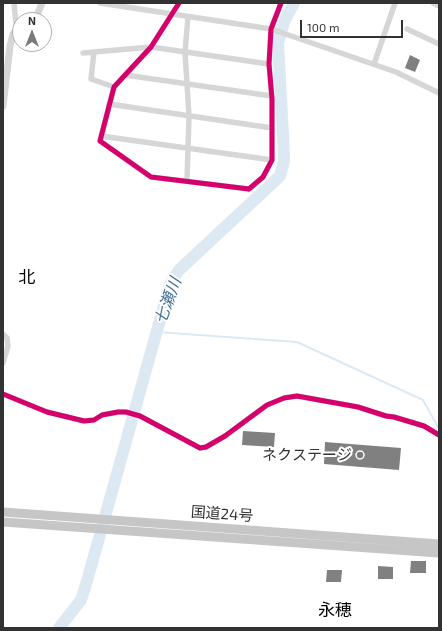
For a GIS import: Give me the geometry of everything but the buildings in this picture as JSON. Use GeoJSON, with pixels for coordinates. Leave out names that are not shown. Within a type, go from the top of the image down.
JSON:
{"type":"FeatureCollection","features":[{"type":"Feature","properties":{"kind":"highway","name":"国道24号"},"geometry":{"type":"LineString","coordinates":[[3,512],[439,544]]}},
{"type":"Feature","properties":{"kind":"highway","name":"国道24号"},"geometry":{"type":"LineString","coordinates":[[3,522],[439,553]]}},
{"type":"Feature","properties":{"kind":"street"},"geometry":{"type":"LineString","coordinates":[[100,3],[131,5],[171,15],[271,29],[287,33],[396,72],[439,93]]}},
{"type":"Feature","properties":{"kind":"street"},"geometry":{"type":"LineString","coordinates":[[179,3],[151,47],[114,87],[100,141],[151,177],[249,189],[263,176],[272,160],[272,96],[269,64],[271,29],[281,3]]}},
{"type":"Feature","properties":{"kind":"street"},"geometry":{"type":"LineString","coordinates":[[374,64],[395,3]]}},
{"type":"Feature","properties":{"kind":"street"},"geometry":{"type":"LineString","coordinates":[[433,3],[439,6]]}},
{"type":"Feature","properties":{"kind":"street"},"geometry":{"type":"LineString","coordinates":[[188,17],[185,52],[189,116],[188,181]]}},
{"type":"Feature","properties":{"kind":"street"},"geometry":{"type":"LineString","coordinates":[[407,29],[439,44]]}},
{"type":"Feature","properties":{"kind":"street"},"geometry":{"type":"LineString","coordinates":[[3,106],[12,38]]}},
{"type":"Feature","properties":{"kind":"street"},"geometry":{"type":"LineString","coordinates":[[83,53],[151,47],[269,64]]}},
{"type":"Feature","properties":{"kind":"street"},"geometry":{"type":"LineString","coordinates":[[94,52],[91,79],[114,87]]}},
{"type":"Feature","properties":{"kind":"street"},"geometry":{"type":"LineString","coordinates":[[125,75],[272,96]]}},
{"type":"Feature","properties":{"kind":"street"},"geometry":{"type":"LineString","coordinates":[[109,104],[272,128]]}},
{"type":"Feature","properties":{"kind":"street"},"geometry":{"type":"LineString","coordinates":[[101,136],[272,160]]}},
{"type":"Feature","properties":{"kind":"street"},"geometry":{"type":"LineString","coordinates":[[3,334],[7,338],[8,346],[3,363]]}},
{"type":"Feature","properties":{"kind":"street"},"geometry":{"type":"LineString","coordinates":[[3,394],[47,412],[84,421],[94,420],[102,415],[126,412],[140,416],[200,448],[206,447],[225,436],[267,405],[284,398],[297,396],[358,407],[424,426],[439,435]]}},
{"type":"Feature","properties":{"kind":"waterway","name":"七瀬川"},"geometry":{"type":"LineString","coordinates":[[59,628],[81,600],[170,284],[179,270],[280,176],[284,161],[278,43],[284,22],[294,3]]}},
{"type":"Feature","properties":{"kind":"waterway"},"geometry":{"type":"LineString","coordinates":[[157,332],[297,342],[423,400],[439,429]]}},
{"type":"Feature","properties":{"kind":"cycle path"},"geometry":{"type":"LineString","coordinates":[[179,3],[151,47],[114,87],[100,141],[151,177],[249,189],[263,177],[272,160],[272,99],[269,64],[271,29],[281,3]]}},
{"type":"Feature","properties":{"kind":"cycle path"},"geometry":{"type":"LineString","coordinates":[[3,394],[47,412],[84,421],[94,420],[102,415],[126,412],[140,416],[200,448],[206,447],[225,436],[267,405],[284,398],[297,396],[358,407],[424,426],[439,435]]}},
{"type":"Feature","properties":{"kind":"place","name":"ネクステージ"},"geometry":{"type":"Point","coordinates":[360,455]}},
{"type":"Feature","properties":{"kind":"district","name":"北"},"geometry":{"type":"Point","coordinates":[27,277]}},
{"type":"Feature","properties":{"kind":"district","name":"永穂"},"geometry":{"type":"Point","coordinates":[335,610]}}]}
